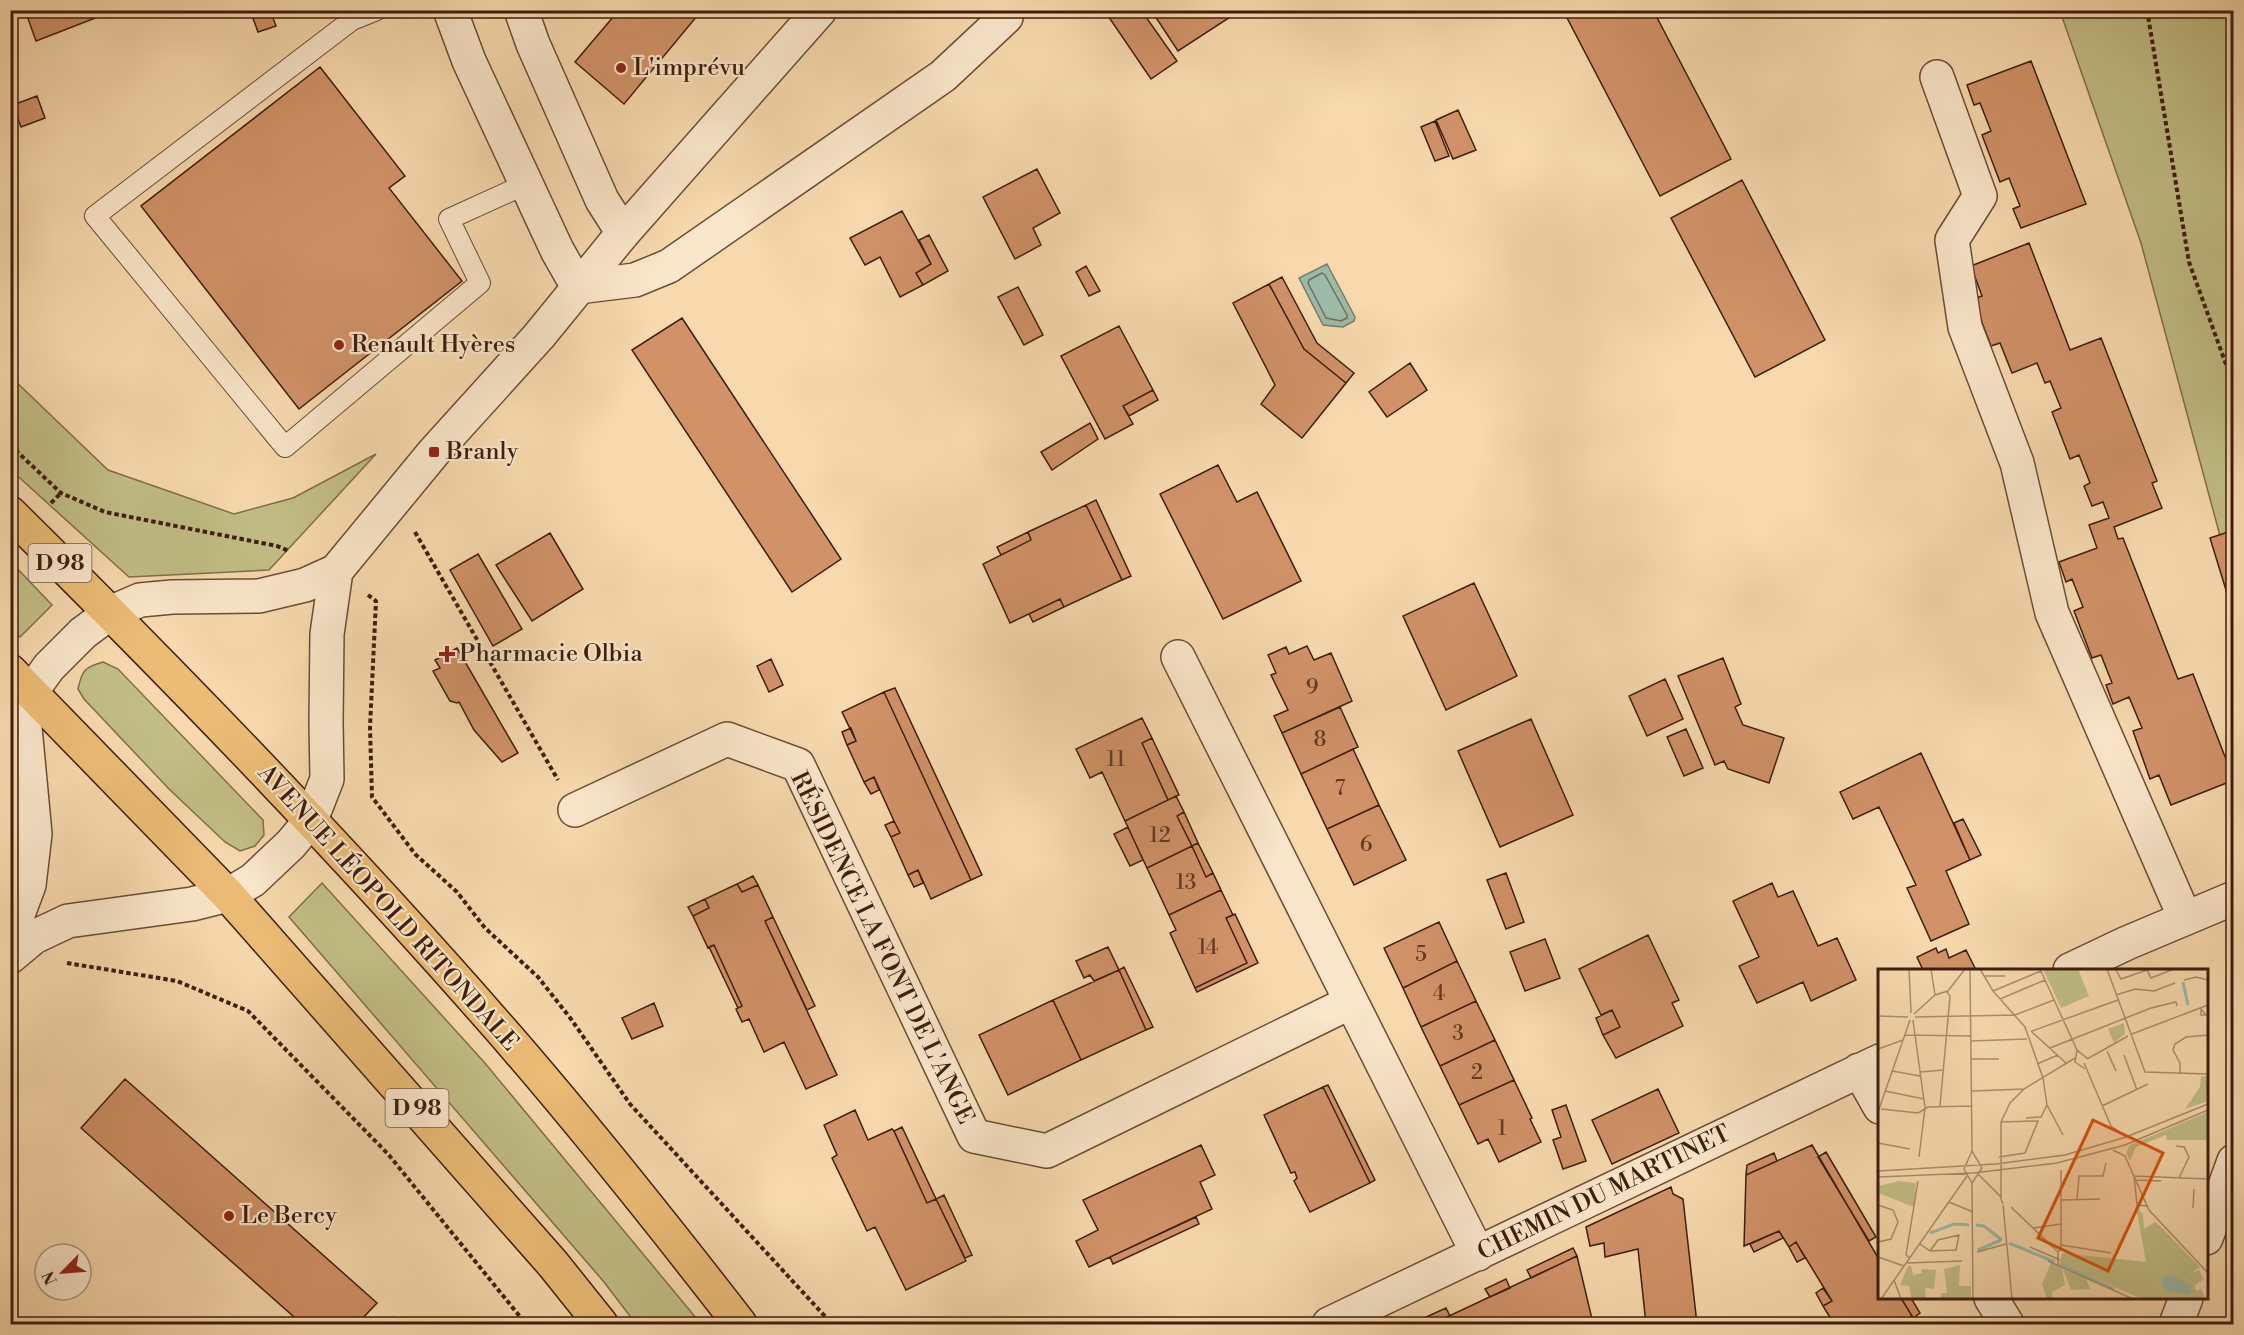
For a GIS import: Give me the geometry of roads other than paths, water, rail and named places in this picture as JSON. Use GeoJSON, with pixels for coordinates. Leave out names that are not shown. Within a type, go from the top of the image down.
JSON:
{"type":"FeatureCollection","features":[{"type":"Feature","properties":{"kind":"highway","name":"AVENUE LÉOPOLD RITONDALE"},"geometry":{"type":"LineString","coordinates":[[10,513],[310,820],[495,1023],[646,1202],[740,1324]]}},
{"type":"Feature","properties":{"kind":"highway","name":"D 98"},"geometry":{"type":"LineString","coordinates":[[21,682],[228,895],[545,1255],[601,1324]]}},
{"type":"Feature","properties":{"kind":"street"},"geometry":{"type":"LineString","coordinates":[[450,10],[468,61],[556,250],[578,287]]}},
{"type":"Feature","properties":{"kind":"street"},"geometry":{"type":"LineString","coordinates":[[521,10],[533,44],[602,200],[622,233]]}},
{"type":"Feature","properties":{"kind":"street"},"geometry":{"type":"LineString","coordinates":[[10,926],[17,916],[29,885],[35,834],[21,682],[49,667],[83,633],[110,613],[140,600],[172,597],[259,596],[305,585],[336,571],[434,452],[539,336],[622,233],[820,10]]}},
{"type":"Feature","properties":{"kind":"street"},"geometry":{"type":"LineString","coordinates":[[578,287],[635,280],[669,266],[942,76],[1006,17],[1005,10]]}},
{"type":"Feature","properties":{"kind":"street"},"geometry":{"type":"LineString","coordinates":[[1937,77],[1980,196],[1952,240],[1965,327],[2017,463],[2052,613],[2185,918]]}},
{"type":"Feature","properties":{"kind":"street"},"geometry":{"type":"LineString","coordinates":[[10,957],[34,937],[68,921],[192,904],[228,895],[253,880],[291,844],[310,820],[327,779],[327,634],[336,571]]}},
{"type":"Feature","properties":{"kind":"street"},"geometry":{"type":"LineString","coordinates":[[1178,657],[1478,1254]]}},
{"type":"Feature","properties":{"kind":"street","name":"RÉSIDENCE LA FONT DE L'ANGE"},"geometry":{"type":"LineString","coordinates":[[575,810],[727,739],[798,765],[974,1136],[1047,1151],[1351,1002]]}},
{"type":"Feature","properties":{"kind":"street"},"geometry":{"type":"LineString","coordinates":[[2072,969],[2234,898]]}},
{"type":"Feature","properties":{"kind":"street"},"geometry":{"type":"LineString","coordinates":[[1869,1066],[1878,1100]]}},
{"type":"Feature","properties":{"kind":"street","name":"CHEMIN DU MARTINET"},"geometry":{"type":"LineString","coordinates":[[1339,1322],[1869,1066]]}},
{"type":"Feature","properties":{"kind":"street"},"geometry":{"type":"LineString","coordinates":[[2208,1232],[2234,1161]]}},
{"type":"Feature","properties":{"kind":"street"},"geometry":{"type":"LineString","coordinates":[[1992,1299],[2007,1324]]}},
{"type":"Feature","properties":{"kind":"street"},"geometry":{"type":"LineString","coordinates":[[2176,1324],[2186,1299]]}},
{"type":"Feature","properties":{"kind":"lane"},"geometry":{"type":"LineString","coordinates":[[377,10],[352,20],[95,216],[285,447],[480,283],[449,219],[526,184]]}},
{"type":"Feature","properties":{"kind":"water"},"geometry":{"type":"Polygon","coordinates":[[[1327,264],[1355,317],[1354,321],[1343,327],[1323,325],[1299,278],[1327,264]]]}},
{"type":"Feature","properties":{"kind":"place","name":"L'imprévu"},"geometry":{"type":"Point","coordinates":[621,68]}},
{"type":"Feature","properties":{"kind":"place","name":"Renault Hyères"},"geometry":{"type":"Point","coordinates":[339,345]}},
{"type":"Feature","properties":{"kind":"place","name":"Branly"},"geometry":{"type":"Point","coordinates":[434,452]}},
{"type":"Feature","properties":{"kind":"place","name":"Pharmacie Olbia"},"geometry":{"type":"Point","coordinates":[447,654]}},
{"type":"Feature","properties":{"kind":"place","name":"Le Bercy"},"geometry":{"type":"Point","coordinates":[229,1216]}}]}
